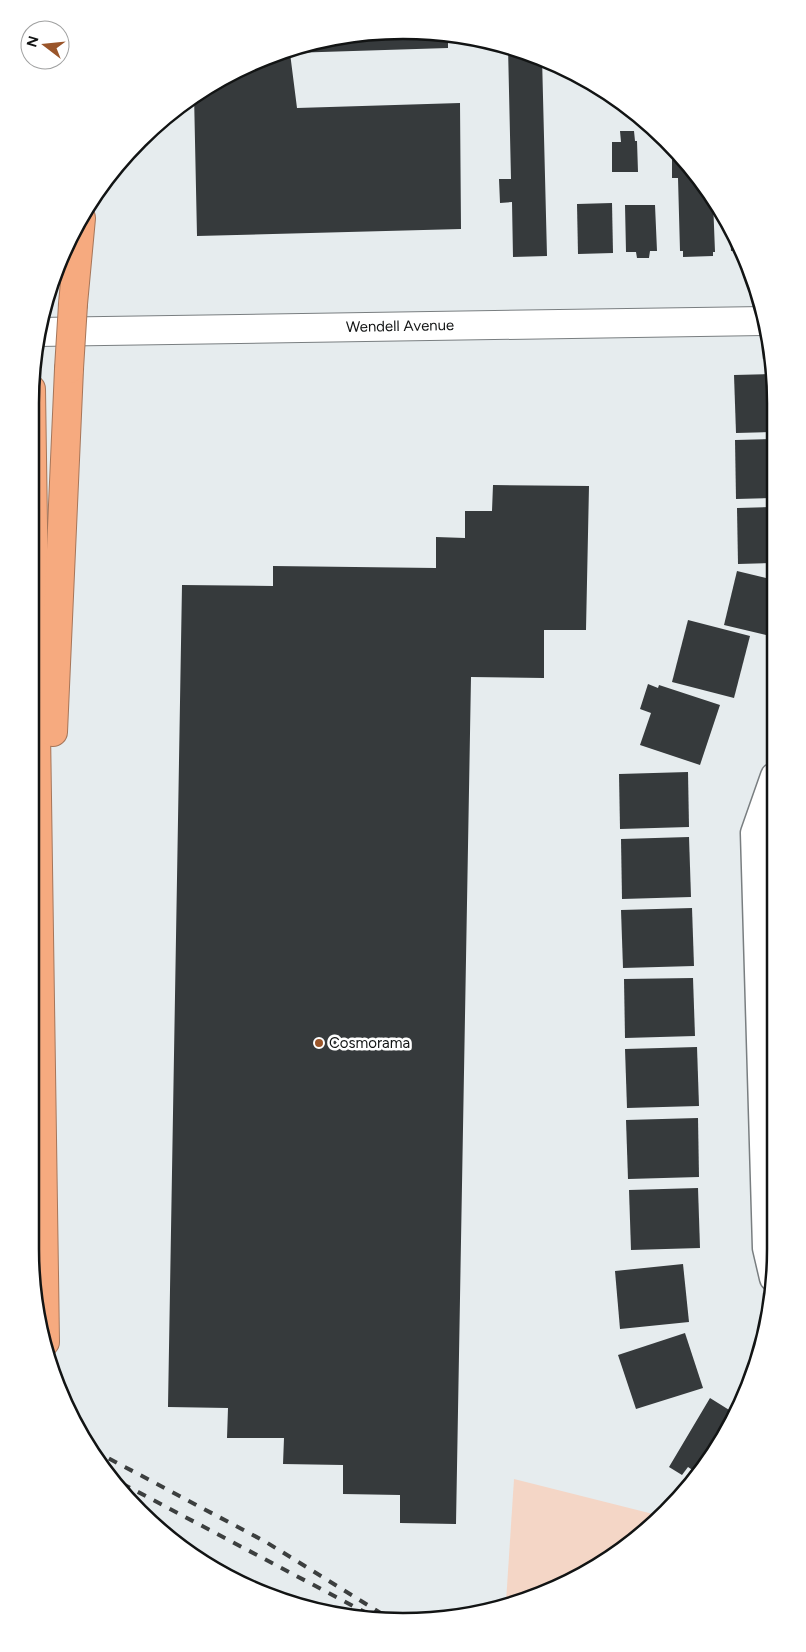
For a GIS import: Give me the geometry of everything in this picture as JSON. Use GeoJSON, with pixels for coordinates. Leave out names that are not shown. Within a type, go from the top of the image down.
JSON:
{"type":"FeatureCollection","features":[{"type":"Feature","properties":{"kind":"highway"},"geometry":{"type":"LineString","coordinates":[[40,958],[56,671],[69,369],[79,236]]}},
{"type":"Feature","properties":{"kind":"highway"},"geometry":{"type":"LineString","coordinates":[[39,895],[46,1318]]}},
{"type":"Feature","properties":{"kind":"street","name":"Wendell Avenue"},"geometry":{"type":"LineString","coordinates":[[46,332],[758,321]]}},
{"type":"Feature","properties":{"kind":"street"},"geometry":{"type":"LineString","coordinates":[[767,796],[754,833],[767,1252]]}},
{"type":"Feature","properties":{"kind":"shaded area"},"geometry":{"type":"Polygon","coordinates":[[[514,1479],[653,1514],[625,1538],[585,1564],[542,1586],[506,1598],[514,1479]]]}},
{"type":"Feature","properties":{"kind":"building"},"geometry":{"type":"Polygon","coordinates":[[[403,39],[448,42],[448,48],[304,53],[355,42],[403,39]]]}},
{"type":"Feature","properties":{"kind":"building"},"geometry":{"type":"Polygon","coordinates":[[[508,54],[542,66],[547,256],[513,257],[512,202],[500,203],[499,179],[511,179],[508,54]]]}},
{"type":"Feature","properties":{"kind":"building"},"geometry":{"type":"Polygon","coordinates":[[[290,57],[297,108],[460,103],[461,229],[197,236],[194,105],[242,76],[290,57]]]}},
{"type":"Feature","properties":{"kind":"building"},"geometry":{"type":"Polygon","coordinates":[[[620,131],[634,131],[635,141],[637,141],[638,172],[612,172],[612,142],[621,142],[620,131]]]}},
{"type":"Feature","properties":{"kind":"building"},"geometry":{"type":"Polygon","coordinates":[[[672,157],[692,181],[714,214],[715,252],[713,252],[713,256],[683,257],[683,251],[680,251],[678,178],[672,178],[672,157]]]}},
{"type":"Feature","properties":{"kind":"building"},"geometry":{"type":"Polygon","coordinates":[[[612,203],[613,253],[578,254],[577,204],[612,203]]]}},
{"type":"Feature","properties":{"kind":"building"},"geometry":{"type":"Polygon","coordinates":[[[625,205],[655,205],[657,251],[650,251],[649,258],[637,258],[636,252],[626,252],[625,205]]]}},
{"type":"Feature","properties":{"kind":"building"},"geometry":{"type":"Polygon","coordinates":[[[766,374],[767,432],[736,433],[734,375],[766,374]]]}},
{"type":"Feature","properties":{"kind":"building"},"geometry":{"type":"Polygon","coordinates":[[[767,439],[767,498],[736,499],[735,440],[767,439]]]}},
{"type":"Feature","properties":{"kind":"building","name":"Cosmorama"},"geometry":{"type":"Polygon","coordinates":[[[493,485],[589,486],[586,630],[544,630],[544,678],[471,677],[456,1524],[400,1523],[400,1495],[343,1494],[343,1465],[283,1464],[284,1438],[227,1438],[228,1408],[168,1407],[182,585],[273,586],[273,566],[436,568],[436,537],[465,538],[465,511],[492,511],[493,485]]]}},
{"type":"Feature","properties":{"kind":"building"},"geometry":{"type":"Polygon","coordinates":[[[767,507],[767,563],[738,564],[737,508],[767,507]]]}},
{"type":"Feature","properties":{"kind":"building"},"geometry":{"type":"Polygon","coordinates":[[[737,571],[767,578],[767,635],[724,625],[737,571]]]}},
{"type":"Feature","properties":{"kind":"building"},"geometry":{"type":"Polygon","coordinates":[[[688,620],[750,636],[734,698],[672,682],[688,620]]]}},
{"type":"Feature","properties":{"kind":"building"},"geometry":{"type":"Polygon","coordinates":[[[648,684],[658,688],[659,685],[720,705],[700,765],[640,745],[651,713],[640,709],[648,684]]]}},
{"type":"Feature","properties":{"kind":"building"},"geometry":{"type":"Polygon","coordinates":[[[688,772],[689,827],[620,829],[619,774],[688,772]]]}},
{"type":"Feature","properties":{"kind":"building"},"geometry":{"type":"Polygon","coordinates":[[[689,837],[691,897],[622,899],[621,839],[689,837]]]}},
{"type":"Feature","properties":{"kind":"building"},"geometry":{"type":"Polygon","coordinates":[[[692,908],[694,966],[623,968],[621,910],[692,908]]]}},
{"type":"Feature","properties":{"kind":"building"},"geometry":{"type":"Polygon","coordinates":[[[693,978],[695,1036],[625,1038],[624,979],[693,978]]]}},
{"type":"Feature","properties":{"kind":"building"},"geometry":{"type":"Polygon","coordinates":[[[697,1047],[699,1106],[627,1108],[625,1049],[697,1047]]]}},
{"type":"Feature","properties":{"kind":"building"},"geometry":{"type":"Polygon","coordinates":[[[698,1118],[699,1177],[628,1179],[626,1120],[698,1118]]]}},
{"type":"Feature","properties":{"kind":"building"},"geometry":{"type":"Polygon","coordinates":[[[698,1188],[700,1248],[631,1250],[629,1190],[698,1188]]]}},
{"type":"Feature","properties":{"kind":"building"},"geometry":{"type":"Polygon","coordinates":[[[683,1264],[689,1322],[620,1329],[615,1271],[683,1264]]]}},
{"type":"Feature","properties":{"kind":"building"},"geometry":{"type":"Polygon","coordinates":[[[685,1333],[703,1388],[636,1409],[618,1355],[685,1333]]]}},
{"type":"Feature","properties":{"kind":"building"},"geometry":{"type":"Polygon","coordinates":[[[710,1398],[730,1410],[693,1470],[688,1467],[682,1475],[669,1467],[710,1398]]]}},
{"type":"Feature","properties":{"kind":"railway"},"geometry":{"type":"LineString","coordinates":[[103,1455],[266,1542],[379,1612]]}},
{"type":"Feature","properties":{"kind":"railway"},"geometry":{"type":"LineString","coordinates":[[126,1486],[362,1611]]}},
{"type":"Feature","properties":{"kind":"place","name":"Cosmorama"},"geometry":{"type":"Point","coordinates":[319,1043]}}]}
